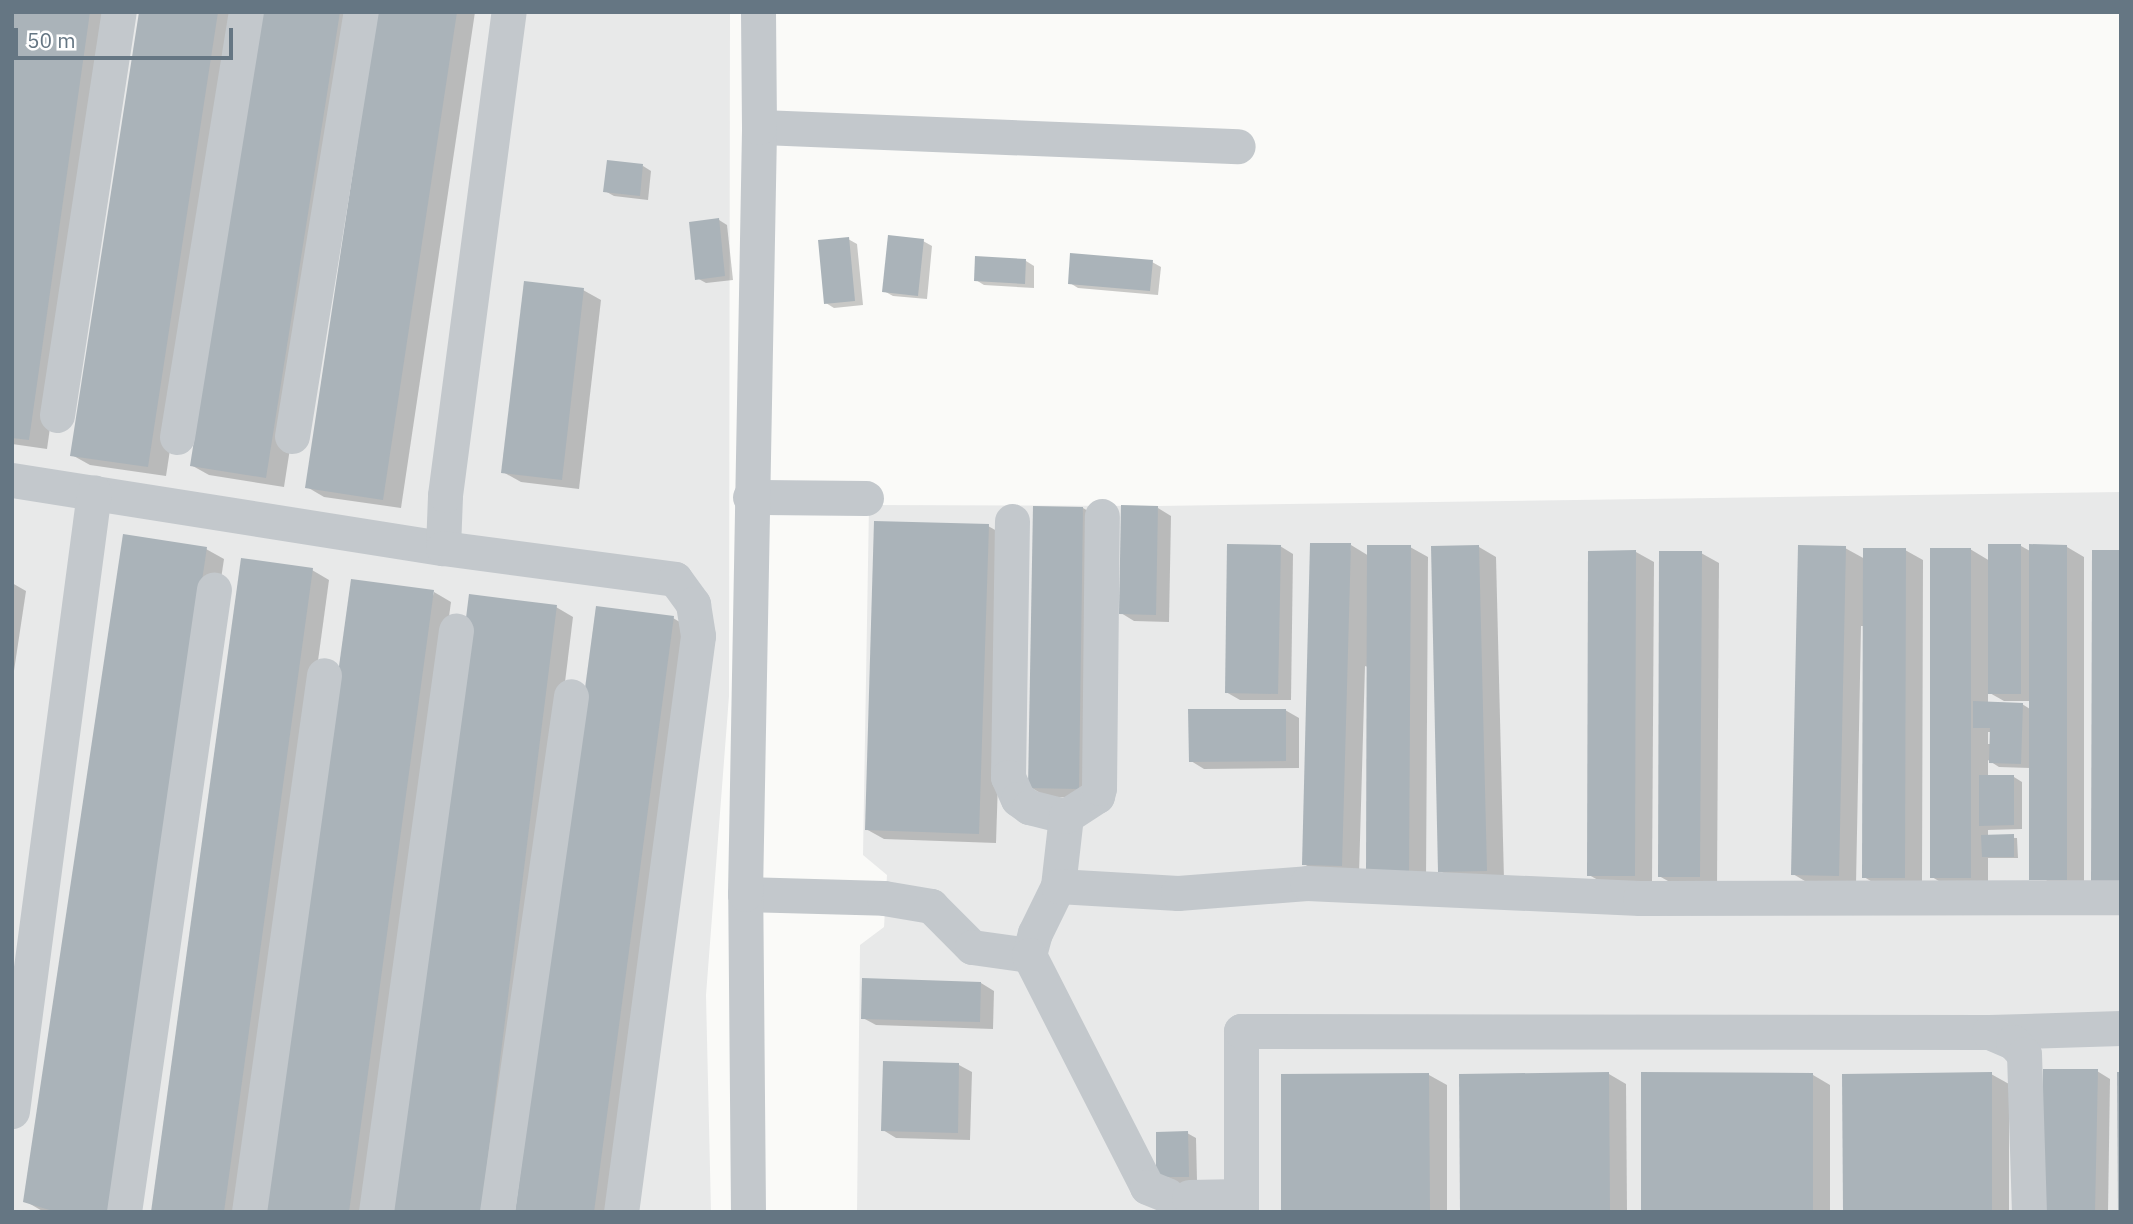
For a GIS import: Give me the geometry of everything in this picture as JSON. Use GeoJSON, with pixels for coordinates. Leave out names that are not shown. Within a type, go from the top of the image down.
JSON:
{"type":"FeatureCollection","features":[{"type":"Feature","properties":{"kind":"street"},"geometry":{"type":"LineString","coordinates":[[57,415],[119,12]]}},
{"type":"Feature","properties":{"kind":"street"},"geometry":{"type":"LineString","coordinates":[[177,438],[246,12]]}},
{"type":"Feature","properties":{"kind":"street"},"geometry":{"type":"LineString","coordinates":[[292,436],[361,12]]}},
{"type":"Feature","properties":{"kind":"street"},"geometry":{"type":"LineString","coordinates":[[443,548],[445,495],[509,12]]}},
{"type":"Feature","properties":{"kind":"street"},"geometry":{"type":"LineString","coordinates":[[748,1212],[746,894],[750,497],[759,127],[758,12]]}},
{"type":"Feature","properties":{"kind":"street"},"geometry":{"type":"LineString","coordinates":[[759,127],[1238,146]]}},
{"type":"Feature","properties":{"kind":"street"},"geometry":{"type":"LineString","coordinates":[[12,480],[443,548],[675,579],[693,604],[698,636],[621,1212]]}},
{"type":"Feature","properties":{"kind":"street"},"geometry":{"type":"LineString","coordinates":[[12,1111],[16,1048],[94,492]]}},
{"type":"Feature","properties":{"kind":"street"},"geometry":{"type":"LineString","coordinates":[[750,497],[866,498]]}},
{"type":"Feature","properties":{"kind":"street"},"geometry":{"type":"LineString","coordinates":[[1012,521],[1008,777],[1018,799],[1029,807],[1066,816],[1097,796],[1100,788],[1102,516]]}},
{"type":"Feature","properties":{"kind":"street"},"geometry":{"type":"LineString","coordinates":[[124,1212],[214,589]]}},
{"type":"Feature","properties":{"kind":"street"},"geometry":{"type":"LineString","coordinates":[[376,1212],[456,630]]}},
{"type":"Feature","properties":{"kind":"street"},"geometry":{"type":"LineString","coordinates":[[249,1212],[324,675]]}},
{"type":"Feature","properties":{"kind":"street"},"geometry":{"type":"LineString","coordinates":[[497,1212],[571,696]]}},
{"type":"Feature","properties":{"kind":"street"},"geometry":{"type":"LineString","coordinates":[[1066,816],[1058,886],[1035,933],[1029,955],[1147,1187],[1178,1196],[1241,1204],[1241,1031],[1989,1032],[2121,1028]]}},
{"type":"Feature","properties":{"kind":"street"},"geometry":{"type":"LineString","coordinates":[[1058,886],[1178,893],[1307,883],[1640,898],[2121,897]]}},
{"type":"Feature","properties":{"kind":"street"},"geometry":{"type":"LineString","coordinates":[[746,894],[884,898],[931,905],[972,947],[1029,955]]}},
{"type":"Feature","properties":{"kind":"street"},"geometry":{"type":"LineString","coordinates":[[1989,1032],[2013,1042],[2024,1054],[2029,1212]]}},
{"type":"Feature","properties":{"kind":"shaded area"},"geometry":{"type":"Polygon","coordinates":[[[12,12],[730,12],[729,696],[706,995],[711,1212],[12,1212],[12,12]]]}},
{"type":"Feature","properties":{"kind":"shaded area"},"geometry":{"type":"Polygon","coordinates":[[[2121,492],[2121,1212],[857,1212],[860,945],[884,927],[887,875],[863,855],[869,505],[1158,506],[2121,492]]]}},
{"type":"Feature","properties":{"kind":"building"},"geometry":{"type":"Polygon","coordinates":[[[12,12],[90,12],[29,440],[12,438],[12,12]]]}},
{"type":"Feature","properties":{"kind":"building"},"geometry":{"type":"Polygon","coordinates":[[[139,12],[218,12],[148,467],[70,456],[139,12]]]}},
{"type":"Feature","properties":{"kind":"building"},"geometry":{"type":"Polygon","coordinates":[[[261,12],[340,12],[266,478],[190,466],[261,12]]]}},
{"type":"Feature","properties":{"kind":"building"},"geometry":{"type":"Polygon","coordinates":[[[377,12],[457,12],[383,500],[305,488],[377,12]]]}},
{"type":"Feature","properties":{"kind":"building"},"geometry":{"type":"Polygon","coordinates":[[[607,160],[643,164],[640,196],[603,192],[607,160]]]}},
{"type":"Feature","properties":{"kind":"building"},"geometry":{"type":"Polygon","coordinates":[[[719,218],[725,276],[695,280],[689,222],[719,218]]]}},
{"type":"Feature","properties":{"kind":"building"},"geometry":{"type":"Polygon","coordinates":[[[888,235],[924,239],[918,296],[882,292],[888,235]]]}},
{"type":"Feature","properties":{"kind":"building"},"geometry":{"type":"Polygon","coordinates":[[[849,237],[855,301],[824,304],[818,240],[849,237]]]}},
{"type":"Feature","properties":{"kind":"building"},"geometry":{"type":"Polygon","coordinates":[[[1070,253],[1153,260],[1150,291],[1068,284],[1070,253]]]}},
{"type":"Feature","properties":{"kind":"building"},"geometry":{"type":"Polygon","coordinates":[[[975,256],[1026,259],[1025,284],[974,281],[975,256]]]}},
{"type":"Feature","properties":{"kind":"building"},"geometry":{"type":"Polygon","coordinates":[[[524,281],[584,288],[562,480],[501,473],[524,281]]]}},
{"type":"Feature","properties":{"kind":"building"},"geometry":{"type":"Polygon","coordinates":[[[1121,505],[1158,506],[1156,615],[1119,614],[1121,505]]]}},
{"type":"Feature","properties":{"kind":"building"},"geometry":{"type":"Polygon","coordinates":[[[1033,506],[1083,507],[1079,789],[1028,788],[1033,506]]]}},
{"type":"Feature","properties":{"kind":"building"},"geometry":{"type":"Polygon","coordinates":[[[874,521],[989,524],[979,834],[865,830],[874,521]]]}},
{"type":"Feature","properties":{"kind":"building"},"geometry":{"type":"Polygon","coordinates":[[[123,534],[207,547],[108,1212],[56,1212],[23,1202],[123,534]]]}},
{"type":"Feature","properties":{"kind":"building"},"geometry":{"type":"Polygon","coordinates":[[[1310,543],[1351,543],[1342,866],[1302,865],[1310,543]]]}},
{"type":"Feature","properties":{"kind":"building"},"geometry":{"type":"Polygon","coordinates":[[[1227,544],[1281,545],[1278,694],[1225,693],[1227,544]]]}},
{"type":"Feature","properties":{"kind":"building"},"geometry":{"type":"Polygon","coordinates":[[[1988,544],[2021,544],[2021,694],[1988,694],[1988,544]]]}},
{"type":"Feature","properties":{"kind":"building"},"geometry":{"type":"Polygon","coordinates":[[[2029,544],[2067,545],[2067,880],[2029,880],[2029,544]]]}},
{"type":"Feature","properties":{"kind":"building"},"geometry":{"type":"Polygon","coordinates":[[[1367,545],[1411,545],[1409,875],[1366,874],[1367,545]]]}},
{"type":"Feature","properties":{"kind":"building"},"geometry":{"type":"Polygon","coordinates":[[[1479,545],[1487,871],[1438,872],[1431,546],[1479,545]]]}},
{"type":"Feature","properties":{"kind":"building"},"geometry":{"type":"Polygon","coordinates":[[[1798,545],[1846,546],[1839,876],[1791,875],[1798,545]]]}},
{"type":"Feature","properties":{"kind":"building"},"geometry":{"type":"Polygon","coordinates":[[[1863,548],[1906,548],[1905,878],[1862,878],[1863,548]]]}},
{"type":"Feature","properties":{"kind":"building"},"geometry":{"type":"Polygon","coordinates":[[[1930,548],[1971,548],[1971,878],[1930,878],[1930,548]]]}},
{"type":"Feature","properties":{"kind":"building"},"geometry":{"type":"Polygon","coordinates":[[[1636,550],[1635,876],[1587,876],[1588,551],[1636,550]]]}},
{"type":"Feature","properties":{"kind":"building"},"geometry":{"type":"Polygon","coordinates":[[[2092,550],[2121,550],[2121,881],[2091,881],[2092,550]]]}},
{"type":"Feature","properties":{"kind":"building"},"geometry":{"type":"Polygon","coordinates":[[[1659,551],[1702,551],[1700,877],[1658,877],[1659,551]]]}},
{"type":"Feature","properties":{"kind":"building"},"geometry":{"type":"Polygon","coordinates":[[[241,558],[313,568],[224,1212],[151,1212],[241,558]]]}},
{"type":"Feature","properties":{"kind":"building"},"geometry":{"type":"Polygon","coordinates":[[[351,579],[434,590],[349,1212],[264,1212],[351,579]]]}},
{"type":"Feature","properties":{"kind":"building"},"geometry":{"type":"Polygon","coordinates":[[[469,594],[557,605],[481,1212],[392,1212],[469,594]]]}},
{"type":"Feature","properties":{"kind":"building"},"geometry":{"type":"Polygon","coordinates":[[[596,606],[674,616],[594,1212],[515,1212],[596,606]]]}},
{"type":"Feature","properties":{"kind":"building"},"geometry":{"type":"Polygon","coordinates":[[[1973,701],[2023,703],[2021,764],[1989,763],[1990,728],[1973,728],[1973,701]]]}},
{"type":"Feature","properties":{"kind":"building"},"geometry":{"type":"Polygon","coordinates":[[[1188,709],[1286,709],[1286,761],[1189,762],[1188,709]]]}},
{"type":"Feature","properties":{"kind":"building"},"geometry":{"type":"Polygon","coordinates":[[[1979,775],[2014,775],[2014,825],[1979,826],[1979,775]]]}},
{"type":"Feature","properties":{"kind":"building"},"geometry":{"type":"Polygon","coordinates":[[[2014,834],[2014,857],[1982,857],[1981,835],[2014,834]]]}},
{"type":"Feature","properties":{"kind":"building"},"geometry":{"type":"Polygon","coordinates":[[[862,978],[981,982],[980,1022],[861,1019],[862,978]]]}},
{"type":"Feature","properties":{"kind":"building"},"geometry":{"type":"Polygon","coordinates":[[[883,1061],[959,1063],[958,1133],[881,1131],[883,1061]]]}},
{"type":"Feature","properties":{"kind":"building"},"geometry":{"type":"Polygon","coordinates":[[[2043,1069],[2098,1069],[2095,1212],[2041,1212],[2043,1069]]]}},
{"type":"Feature","properties":{"kind":"building"},"geometry":{"type":"Polygon","coordinates":[[[1609,1072],[1610,1212],[1460,1212],[1459,1074],[1609,1072]]]}},
{"type":"Feature","properties":{"kind":"building"},"geometry":{"type":"Polygon","coordinates":[[[1641,1072],[1813,1073],[1813,1212],[1641,1212],[1641,1072]]]}},
{"type":"Feature","properties":{"kind":"building"},"geometry":{"type":"Polygon","coordinates":[[[1992,1072],[1992,1212],[1843,1212],[1842,1074],[1992,1072]]]}},
{"type":"Feature","properties":{"kind":"building"},"geometry":{"type":"Polygon","coordinates":[[[2117,1072],[2121,1072],[2121,1212],[2118,1212],[2117,1072]]]}},
{"type":"Feature","properties":{"kind":"building"},"geometry":{"type":"Polygon","coordinates":[[[1429,1073],[1430,1212],[1281,1212],[1281,1074],[1429,1073]]]}},
{"type":"Feature","properties":{"kind":"building"},"geometry":{"type":"Polygon","coordinates":[[[1188,1131],[1189,1177],[1156,1177],[1156,1132],[1188,1131]]]}}]}
